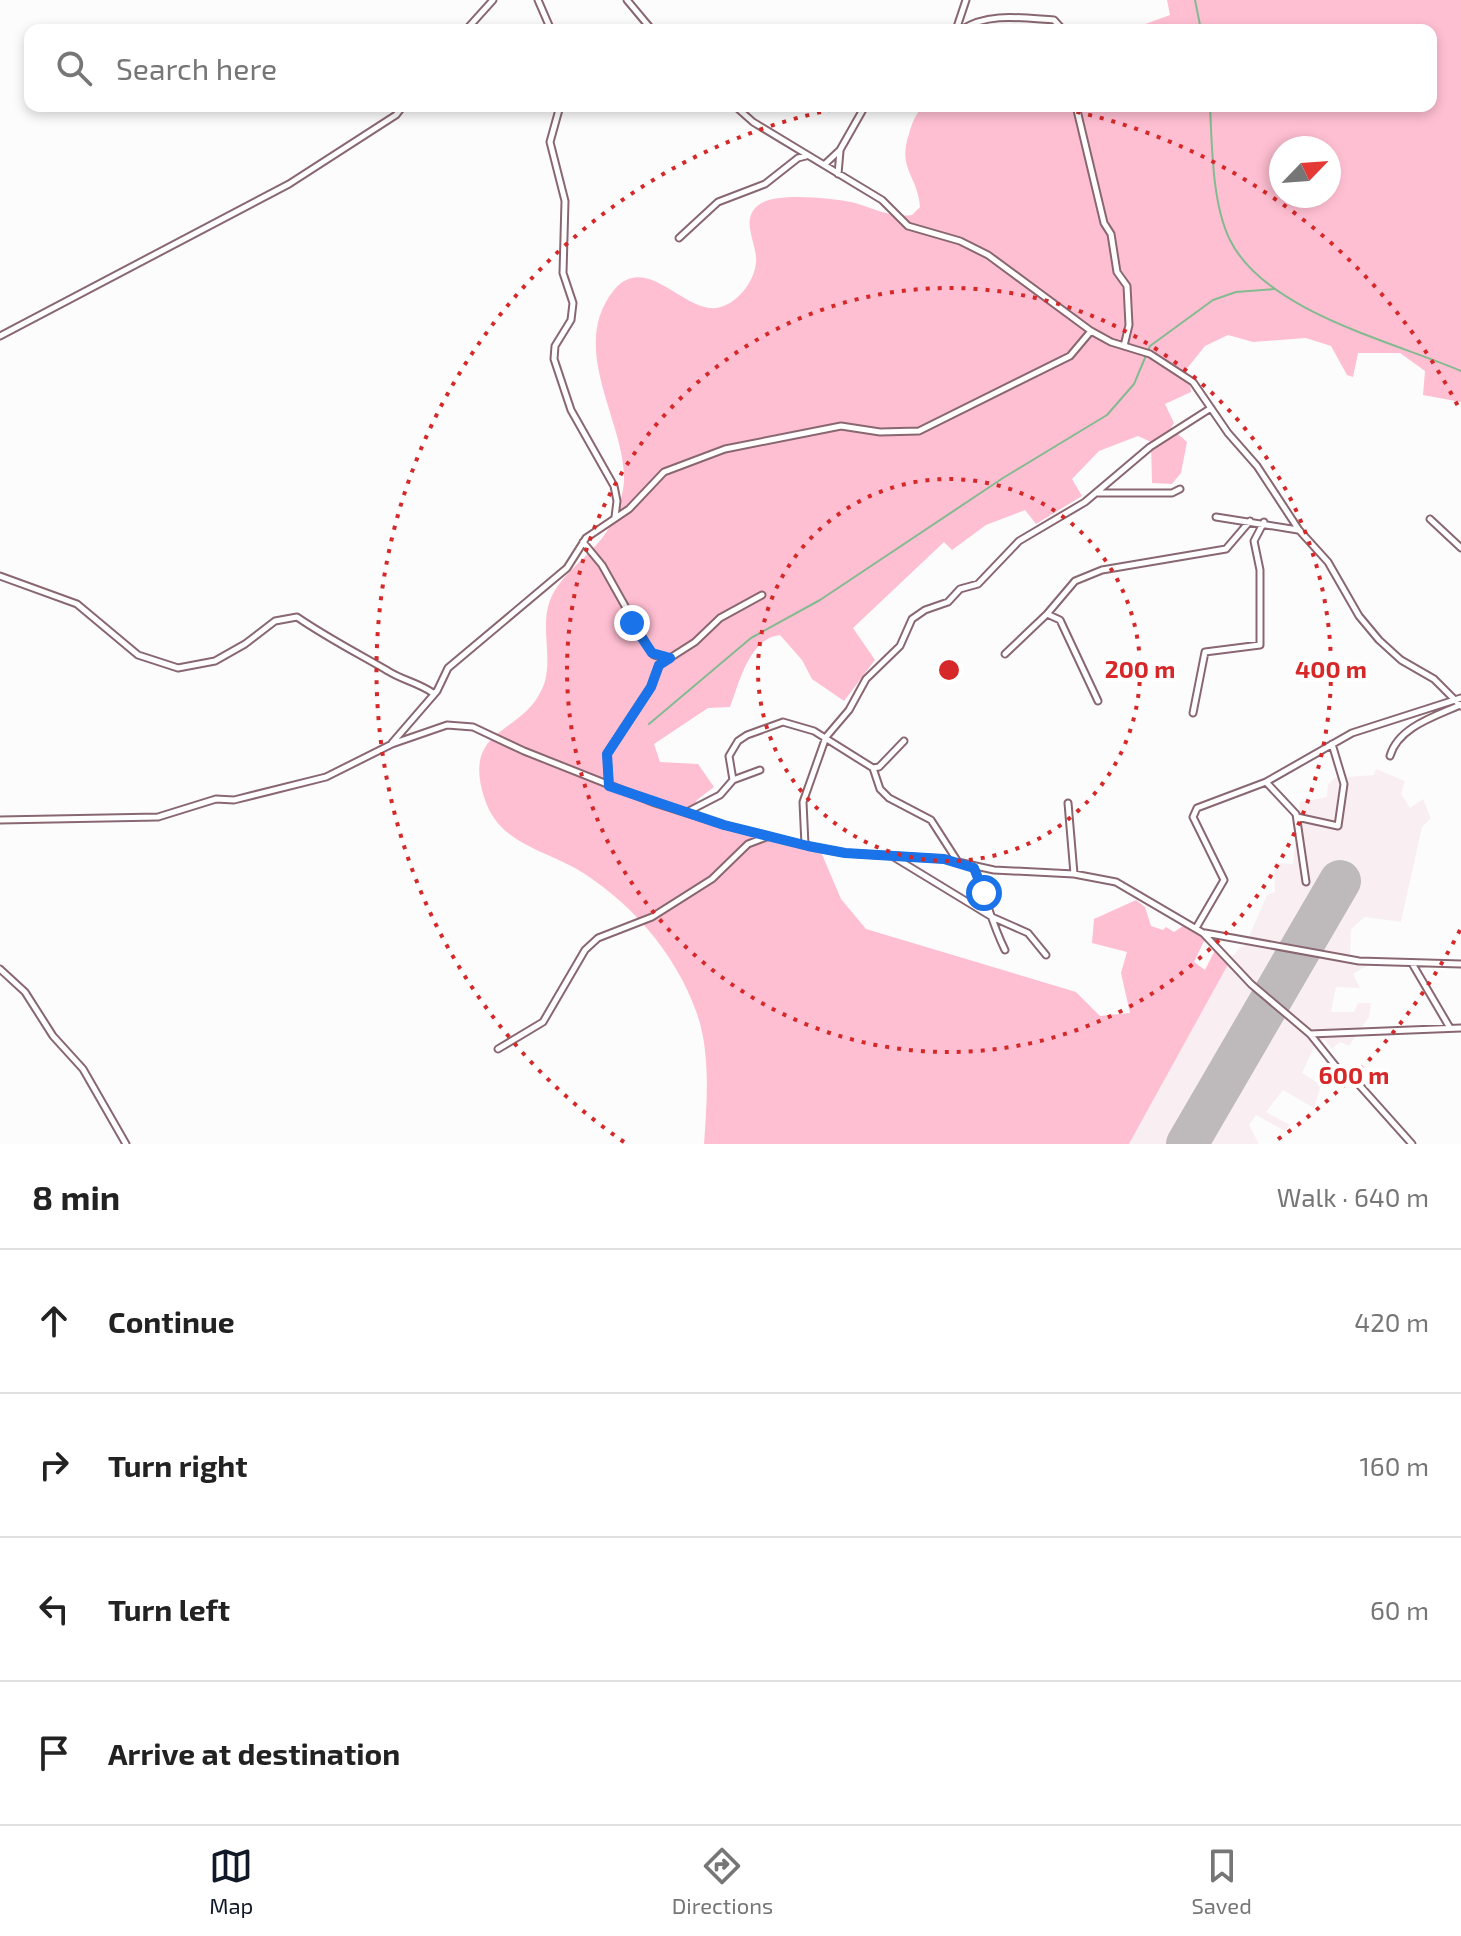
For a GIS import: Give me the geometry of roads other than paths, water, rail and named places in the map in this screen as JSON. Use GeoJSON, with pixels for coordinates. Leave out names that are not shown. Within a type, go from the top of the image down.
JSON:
{"type":"FeatureCollection","features":[{"type":"Feature","properties":{"kind":"street"},"geometry":{"type":"LineString","coordinates":[[471,24],[493,0]]}},
{"type":"Feature","properties":{"kind":"street"},"geometry":{"type":"LineString","coordinates":[[538,0],[548,24]]}},
{"type":"Feature","properties":{"kind":"street"},"geometry":{"type":"LineString","coordinates":[[627,0],[647,24]]}},
{"type":"Feature","properties":{"kind":"street"},"geometry":{"type":"LineString","coordinates":[[960,24],[966,0]]}},
{"type":"Feature","properties":{"kind":"street"},"geometry":{"type":"LineString","coordinates":[[972,24],[984,19],[1024,18],[1054,20],[1058,24]]}},
{"type":"Feature","properties":{"kind":"street"},"geometry":{"type":"LineString","coordinates":[[0,336],[289,184],[398,112]]}},
{"type":"Feature","properties":{"kind":"street"},"geometry":{"type":"LineString","coordinates":[[558,112],[550,142],[565,201],[563,273],[573,303],[571,320],[555,346],[554,359],[571,410],[614,486],[617,501],[614,518]]}},
{"type":"Feature","properties":{"kind":"street"},"geometry":{"type":"LineString","coordinates":[[742,112],[753,122],[883,201],[908,226],[959,240],[988,255],[1091,331],[1150,354],[1193,382],[1257,466],[1299,530],[1328,562],[1359,616],[1382,643],[1459,702]]}},
{"type":"Feature","properties":{"kind":"street"},"geometry":{"type":"LineString","coordinates":[[825,164],[840,150],[862,112]]}},
{"type":"Feature","properties":{"kind":"street"},"geometry":{"type":"LineString","coordinates":[[1077,112],[1117,270],[1127,286],[1129,323],[1124,346]]}},
{"type":"Feature","properties":{"kind":"street"},"geometry":{"type":"LineString","coordinates":[[838,174],[840,150]]}},
{"type":"Feature","properties":{"kind":"street"},"geometry":{"type":"LineString","coordinates":[[679,238],[718,202],[765,184],[798,158],[807,156]]}},
{"type":"Feature","properties":{"kind":"street"},"geometry":{"type":"LineString","coordinates":[[392,744],[433,693],[448,668],[567,568],[583,542],[629,509],[664,472],[725,449],[841,426],[883,432],[919,431],[1070,356],[1091,331]]}},
{"type":"Feature","properties":{"kind":"street"},"geometry":{"type":"LineString","coordinates":[[805,845],[801,818],[803,802],[826,737],[849,710],[866,679],[900,646],[918,614],[948,602],[963,587],[978,584],[1019,541],[1096,493],[1150,447],[1211,408]]}},
{"type":"Feature","properties":{"kind":"street"},"geometry":{"type":"LineString","coordinates":[[1096,493],[1172,493],[1180,489]]}},
{"type":"Feature","properties":{"kind":"street"},"geometry":{"type":"LineString","coordinates":[[1216,517],[1264,522],[1299,530]]}},
{"type":"Feature","properties":{"kind":"street"},"geometry":{"type":"LineString","coordinates":[[1430,519],[1461,548]]}},
{"type":"Feature","properties":{"kind":"street"},"geometry":{"type":"LineString","coordinates":[[1005,654],[1047,614],[1075,581],[1102,570],[1226,549],[1250,521]]}},
{"type":"Feature","properties":{"kind":"street"},"geometry":{"type":"LineString","coordinates":[[1193,713],[1205,652],[1260,645],[1260,570],[1254,541],[1264,522]]}},
{"type":"Feature","properties":{"kind":"street"},"geometry":{"type":"LineString","coordinates":[[583,542],[602,565],[648,647],[654,655],[670,658]]}},
{"type":"Feature","properties":{"kind":"street"},"geometry":{"type":"LineString","coordinates":[[0,576],[77,604],[138,655],[170,666],[215,661],[245,644],[279,618],[297,617],[329,639],[433,693]]}},
{"type":"Feature","properties":{"kind":"street"},"geometry":{"type":"LineString","coordinates":[[609,786],[607,754],[651,687],[659,665],[695,642],[720,618],[762,595]]}},
{"type":"Feature","properties":{"kind":"street"},"geometry":{"type":"LineString","coordinates":[[1047,614],[1060,620],[1098,701]]}},
{"type":"Feature","properties":{"kind":"street"},"geometry":{"type":"LineString","coordinates":[[1196,928],[1224,880],[1193,812],[1266,782],[1332,744],[1399,716],[1459,702]]}},
{"type":"Feature","properties":{"kind":"street"},"geometry":{"type":"LineString","coordinates":[[1390,756],[1393,747],[1406,733],[1459,702]]}},
{"type":"Feature","properties":{"kind":"street"},"geometry":{"type":"LineString","coordinates":[[0,820],[158,817],[216,799],[234,800],[326,777],[392,744],[457,721],[609,786],[724,825],[805,845],[959,863],[974,868],[1074,874],[1116,882],[1203,933],[1251,984],[1310,1034],[1342,1074],[1353,1078],[1412,1144]]}},
{"type":"Feature","properties":{"kind":"street"},"geometry":{"type":"LineString","coordinates":[[733,780],[729,756],[738,741],[747,735],[783,722],[826,737],[873,768],[884,794],[931,820],[959,863]]}},
{"type":"Feature","properties":{"kind":"street"},"geometry":{"type":"LineString","coordinates":[[873,768],[879,767],[904,741]]}},
{"type":"Feature","properties":{"kind":"street"},"geometry":{"type":"LineString","coordinates":[[1297,817],[1338,826],[1344,784],[1332,744]]}},
{"type":"Feature","properties":{"kind":"street"},"geometry":{"type":"LineString","coordinates":[[688,812],[720,795],[733,780],[760,770]]}},
{"type":"Feature","properties":{"kind":"street"},"geometry":{"type":"LineString","coordinates":[[1266,782],[1297,817],[1306,882]]}},
{"type":"Feature","properties":{"kind":"street"},"geometry":{"type":"LineString","coordinates":[[1068,803],[1074,874]]}},
{"type":"Feature","properties":{"kind":"street"},"geometry":{"type":"LineString","coordinates":[[498,1049],[543,1022],[585,950],[598,938],[652,917],[712,879],[748,844],[770,835]]}},
{"type":"Feature","properties":{"kind":"street"},"geometry":{"type":"LineString","coordinates":[[892,856],[989,915],[1028,933],[1046,955]]}},
{"type":"Feature","properties":{"kind":"street"},"geometry":{"type":"LineString","coordinates":[[974,868],[989,915],[1005,950]]}},
{"type":"Feature","properties":{"kind":"street"},"geometry":{"type":"LineString","coordinates":[[1203,933],[1329,956],[1413,965],[1461,964]]}},
{"type":"Feature","properties":{"kind":"street"},"geometry":{"type":"LineString","coordinates":[[1413,965],[1450,1028]]}},
{"type":"Feature","properties":{"kind":"street"},"geometry":{"type":"LineString","coordinates":[[0,969],[25,992],[53,1036],[83,1069],[126,1144]]}},
{"type":"Feature","properties":{"kind":"street"},"geometry":{"type":"LineString","coordinates":[[1310,1034],[1461,1028]]}},
{"type":"Feature","properties":{"kind":"waterway"},"geometry":{"type":"LineString","coordinates":[[1195,0],[1200,24]]}},
{"type":"Feature","properties":{"kind":"waterway"},"geometry":{"type":"LineString","coordinates":[[1210,112],[1214,174],[1220,210],[1230,240],[1247,265],[1271,286],[1332,321],[1461,371]]}},
{"type":"Feature","properties":{"kind":"waterway"},"geometry":{"type":"LineString","coordinates":[[649,724],[751,638],[820,600],[1003,478],[1107,415],[1134,384],[1150,346],[1213,300],[1236,292],[1274,289]]}}]}
